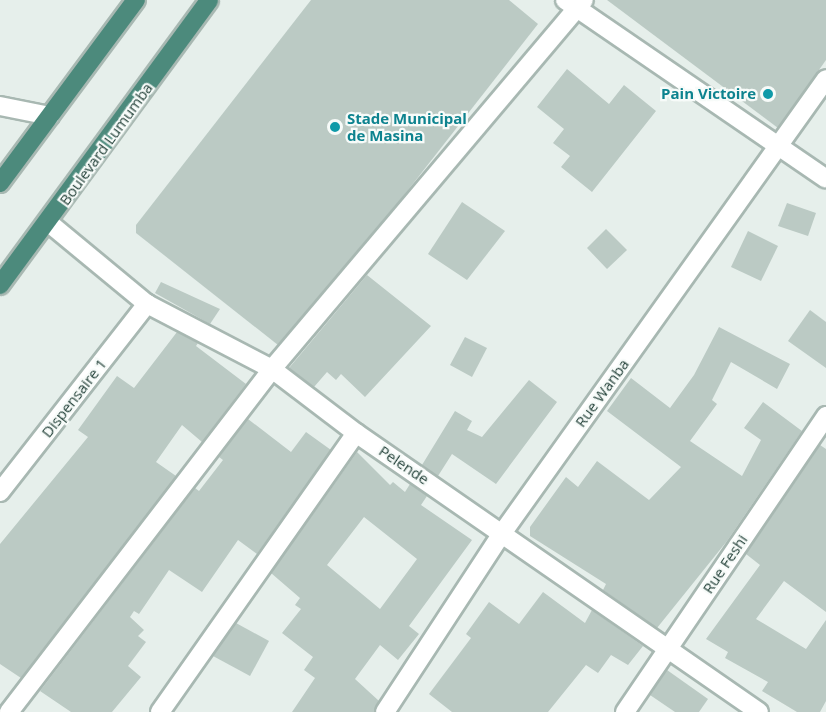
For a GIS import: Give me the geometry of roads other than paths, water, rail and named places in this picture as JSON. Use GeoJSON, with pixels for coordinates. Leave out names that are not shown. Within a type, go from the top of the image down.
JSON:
{"type":"FeatureCollection","features":[{"type":"Feature","properties":{"kind":"highway"},"geometry":{"type":"LineString","coordinates":[[0,183],[136,0]]}},
{"type":"Feature","properties":{"kind":"highway","name":"Boulevard Lumumba"},"geometry":{"type":"LineString","coordinates":[[0,285],[49,223],[210,0]]}},
{"type":"Feature","properties":{"kind":"street"},"geometry":{"type":"LineString","coordinates":[[9,712],[272,369],[575,3],[826,179]]}},
{"type":"Feature","properties":{"kind":"street","name":"Rue Wanba"},"geometry":{"type":"LineString","coordinates":[[385,712],[503,532],[826,79]]}},
{"type":"Feature","properties":{"kind":"street"},"geometry":{"type":"LineString","coordinates":[[0,106],[50,116]]}},
{"type":"Feature","properties":{"kind":"street","name":"Pelende"},"geometry":{"type":"LineString","coordinates":[[49,223],[147,304],[272,369],[356,433],[503,532],[759,712]]}},
{"type":"Feature","properties":{"kind":"street","name":"Dispensaire 1"},"geometry":{"type":"LineString","coordinates":[[0,492],[147,304]]}},
{"type":"Feature","properties":{"kind":"street","name":"Rue Feshi"},"geometry":{"type":"LineString","coordinates":[[625,712],[826,416]]}},
{"type":"Feature","properties":{"kind":"street"},"geometry":{"type":"LineString","coordinates":[[160,712],[356,433]]}},
{"type":"Feature","properties":{"kind":"place","name":"Pain Victoire"},"geometry":{"type":"Point","coordinates":[768,94]}},
{"type":"Feature","properties":{"kind":"place","name":"Stade Municipal de Masina"},"geometry":{"type":"Point","coordinates":[335,127]}}]}
